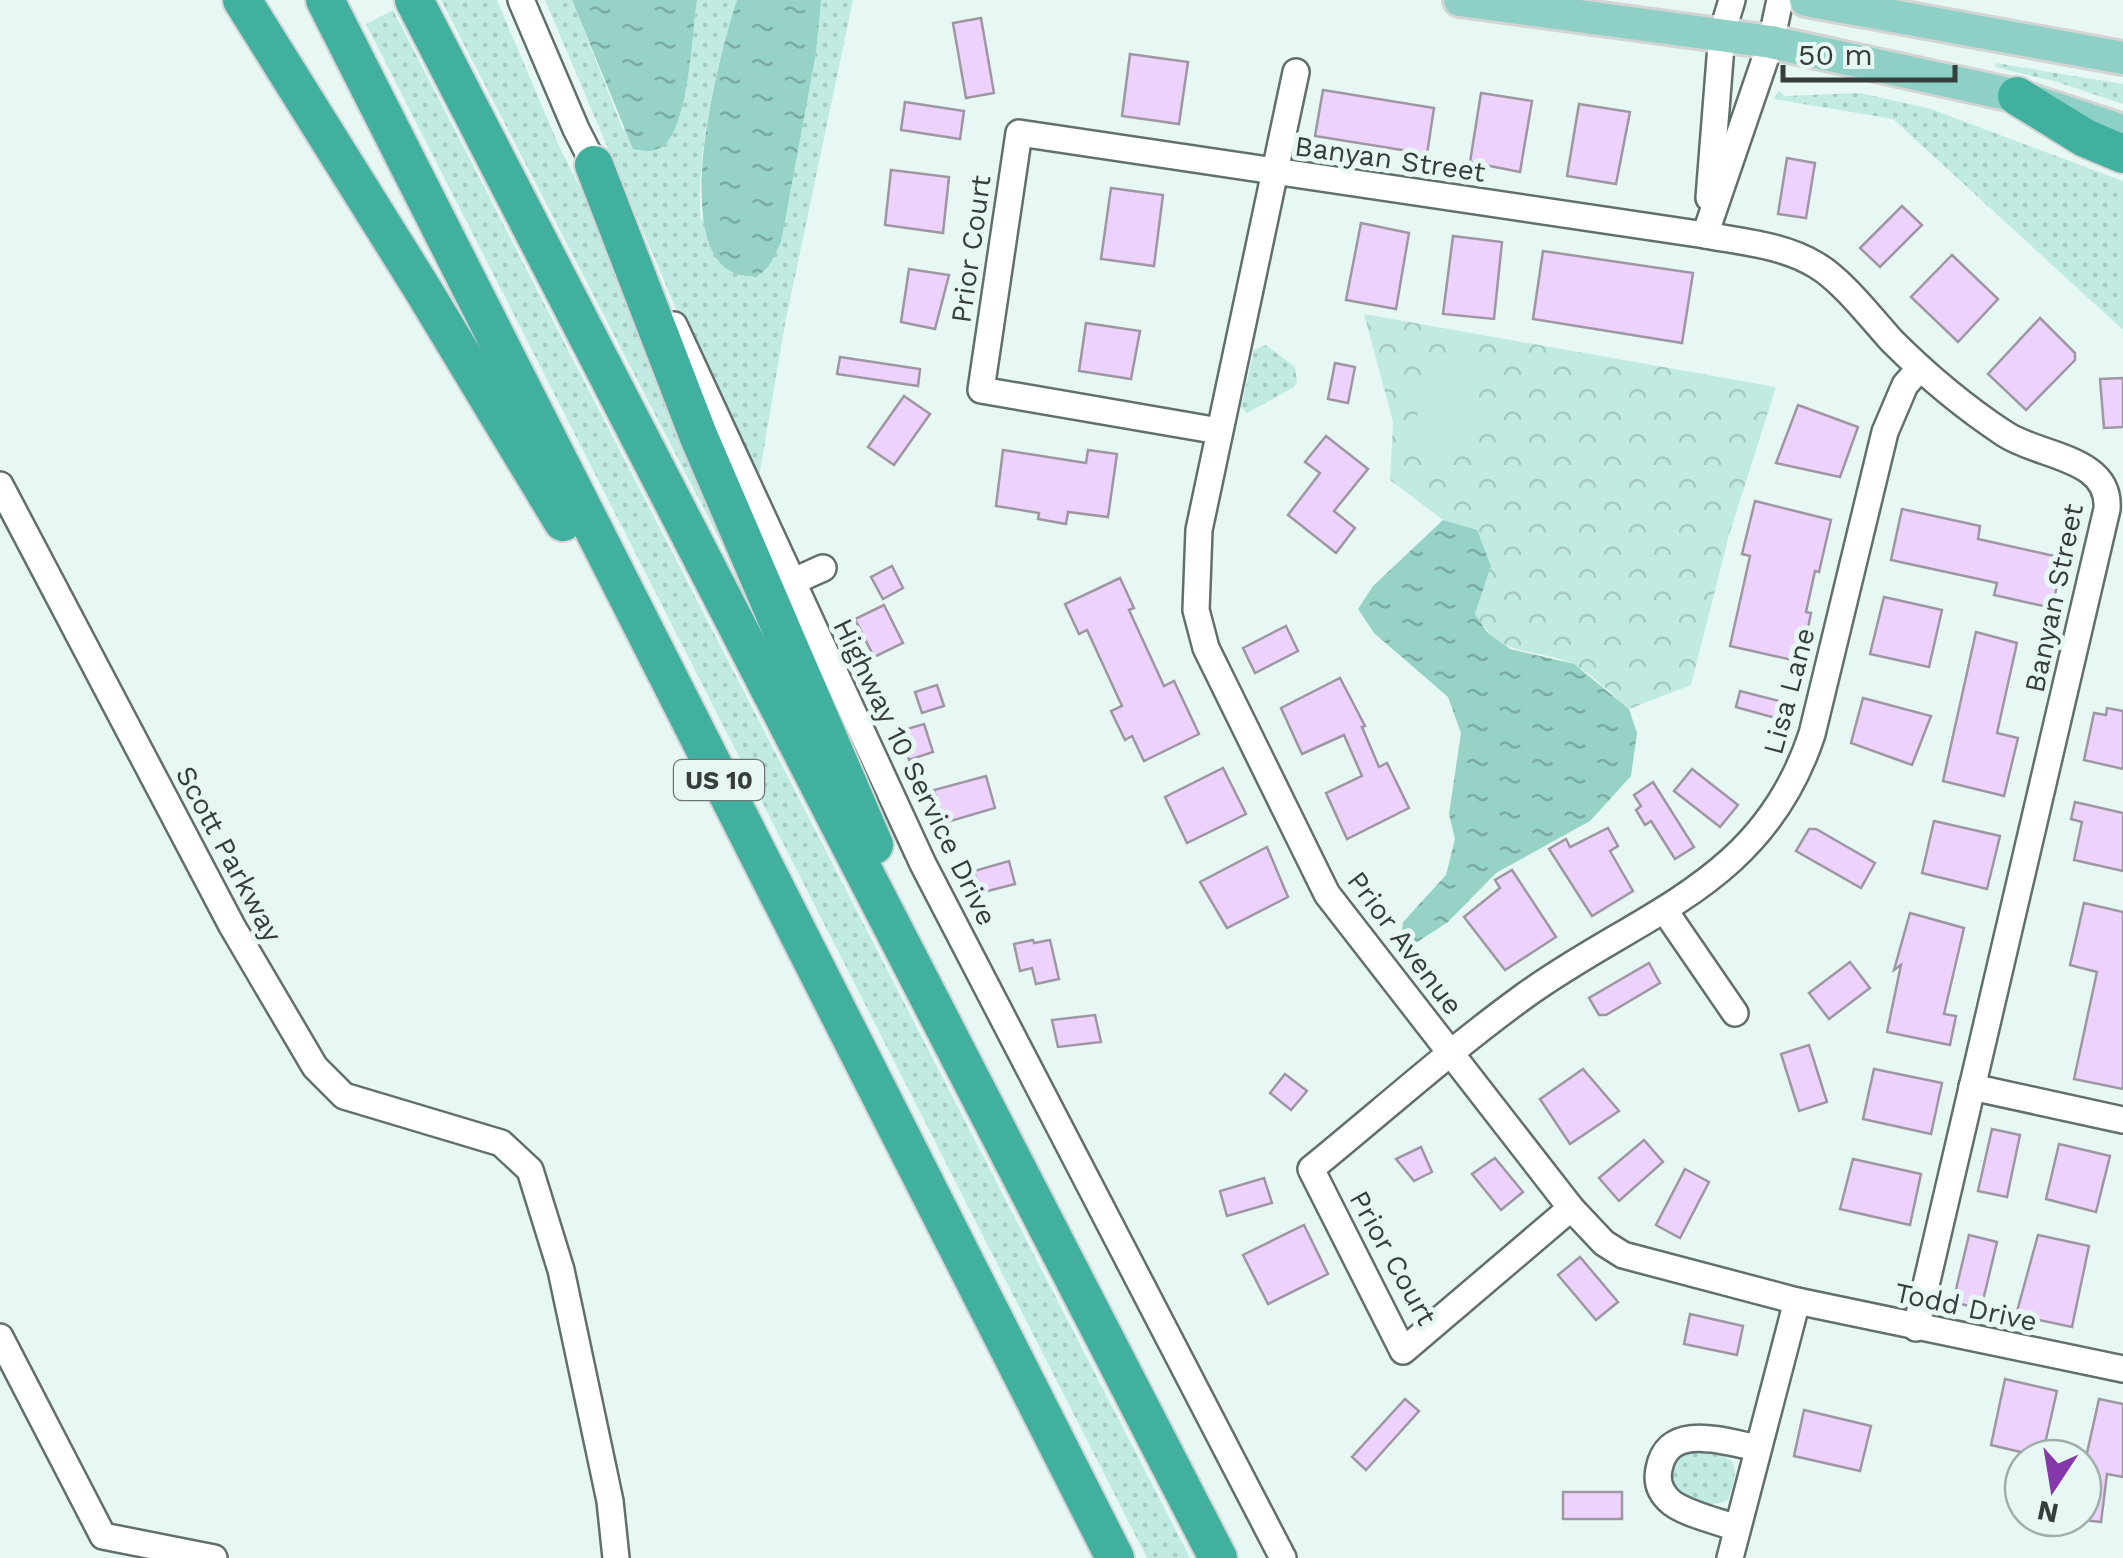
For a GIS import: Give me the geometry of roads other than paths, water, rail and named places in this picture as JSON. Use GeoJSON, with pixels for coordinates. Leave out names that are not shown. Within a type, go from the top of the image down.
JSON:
{"type":"FeatureCollection","features":[{"type":"Feature","properties":{"kind":"highway"},"geometry":{"type":"LineString","coordinates":[[242,0],[601,586],[686,716]]}},
{"type":"Feature","properties":{"kind":"highway","name":"US 10"},"geometry":{"type":"LineString","coordinates":[[326,0],[1115,1558]]}},
{"type":"Feature","properties":{"kind":"highway","name":"US 10"},"geometry":{"type":"LineString","coordinates":[[414,0],[1218,1558]]}},
{"type":"Feature","properties":{"kind":"highway"},"geometry":{"type":"LineString","coordinates":[[2017,96],[2085,138],[2123,154]]}},
{"type":"Feature","properties":{"kind":"highway"},"geometry":{"type":"LineString","coordinates":[[594,164],[698,435],[892,888],[955,1046]]}},
{"type":"Feature","properties":{"kind":"main road"},"geometry":{"type":"LineString","coordinates":[[1460,0],[1771,42],[2017,96],[2123,131]]}},
{"type":"Feature","properties":{"kind":"main road"},"geometry":{"type":"LineString","coordinates":[[1806,0],[2123,58]]}},
{"type":"Feature","properties":{"kind":"street","name":"Highway 10 Service Drive"},"geometry":{"type":"LineString","coordinates":[[521,0],[923,864],[1282,1558]]}},
{"type":"Feature","properties":{"kind":"street"},"geometry":{"type":"LineString","coordinates":[[1706,235],[1722,33],[1732,0]]}},
{"type":"Feature","properties":{"kind":"street"},"geometry":{"type":"LineString","coordinates":[[1706,235],[1771,42],[1780,0]]}},
{"type":"Feature","properties":{"kind":"street","name":"Prior Avenue"},"geometry":{"type":"LineString","coordinates":[[1296,72],[1199,530],[1196,610],[1206,648],[1327,894],[1571,1208],[1604,1243],[1622,1255],[1797,1301]]}},
{"type":"Feature","properties":{"kind":"street","name":"Prior Court"},"geometry":{"type":"LineString","coordinates":[[1219,432],[980,390],[1019,133],[1274,172]]}},
{"type":"Feature","properties":{"kind":"street","name":"Banyan Street"},"geometry":{"type":"LineString","coordinates":[[1274,172],[1785,250],[1822,268],[1920,368],[2006,436],[2036,451],[2083,464],[2104,484],[2108,500],[1916,1328]]}},
{"type":"Feature","properties":{"kind":"street","name":"Lisa Lane"},"geometry":{"type":"LineString","coordinates":[[1452,1054],[1556,973],[1666,911],[1736,856],[1763,830],[1784,800],[1812,734],[1888,421],[1905,385],[1920,368]]}},
{"type":"Feature","properties":{"kind":"street","name":"Scott Parkway"},"geometry":{"type":"LineString","coordinates":[[0,486],[232,926],[315,1067],[344,1096],[501,1143],[530,1170],[562,1270],[610,1501],[616,1558]]}},
{"type":"Feature","properties":{"kind":"street"},"geometry":{"type":"LineString","coordinates":[[792,582],[823,568]]}},
{"type":"Feature","properties":{"kind":"street"},"geometry":{"type":"LineString","coordinates":[[1666,911],[1735,1013]]}},
{"type":"Feature","properties":{"kind":"street","name":"Prior Court"},"geometry":{"type":"LineString","coordinates":[[1452,1054],[1311,1169],[1403,1350],[1571,1208]]}},
{"type":"Feature","properties":{"kind":"street"},"geometry":{"type":"LineString","coordinates":[[1972,1087],[2123,1120]]}},
{"type":"Feature","properties":{"kind":"street"},"geometry":{"type":"LineString","coordinates":[[1730,1558],[1797,1301]]}},
{"type":"Feature","properties":{"kind":"street","name":"Todd Drive"},"geometry":{"type":"LineString","coordinates":[[1797,1301],[2123,1369]]}},
{"type":"Feature","properties":{"kind":"street"},"geometry":{"type":"LineString","coordinates":[[0,1337],[107,1547],[214,1558]]}},
{"type":"Feature","properties":{"kind":"street"},"geometry":{"type":"LineString","coordinates":[[1737,1528],[1674,1505],[1662,1493],[1657,1477],[1660,1460],[1667,1449],[1688,1438],[1704,1437],[1758,1448]]}},
{"type":"Feature","properties":{"kind":"water"},"geometry":{"type":"Polygon","coordinates":[[[572,0],[697,0],[684,100],[672,136],[663,146],[652,151],[633,149],[572,0]]]}},
{"type":"Feature","properties":{"kind":"water"},"geometry":{"type":"Polygon","coordinates":[[[737,0],[821,0],[816,53],[781,242],[768,266],[753,276],[721,264],[707,236],[702,198],[710,107],[737,0]]]}},
{"type":"Feature","properties":{"kind":"water"},"geometry":{"type":"Polygon","coordinates":[[[1443,520],[1477,530],[1491,566],[1475,614],[1487,632],[1510,649],[1574,664],[1629,709],[1637,733],[1631,776],[1590,821],[1496,873],[1448,922],[1408,948],[1401,936],[1403,922],[1446,875],[1455,839],[1449,814],[1461,733],[1448,697],[1374,633],[1358,609],[1373,586],[1443,520]]]}}]}
